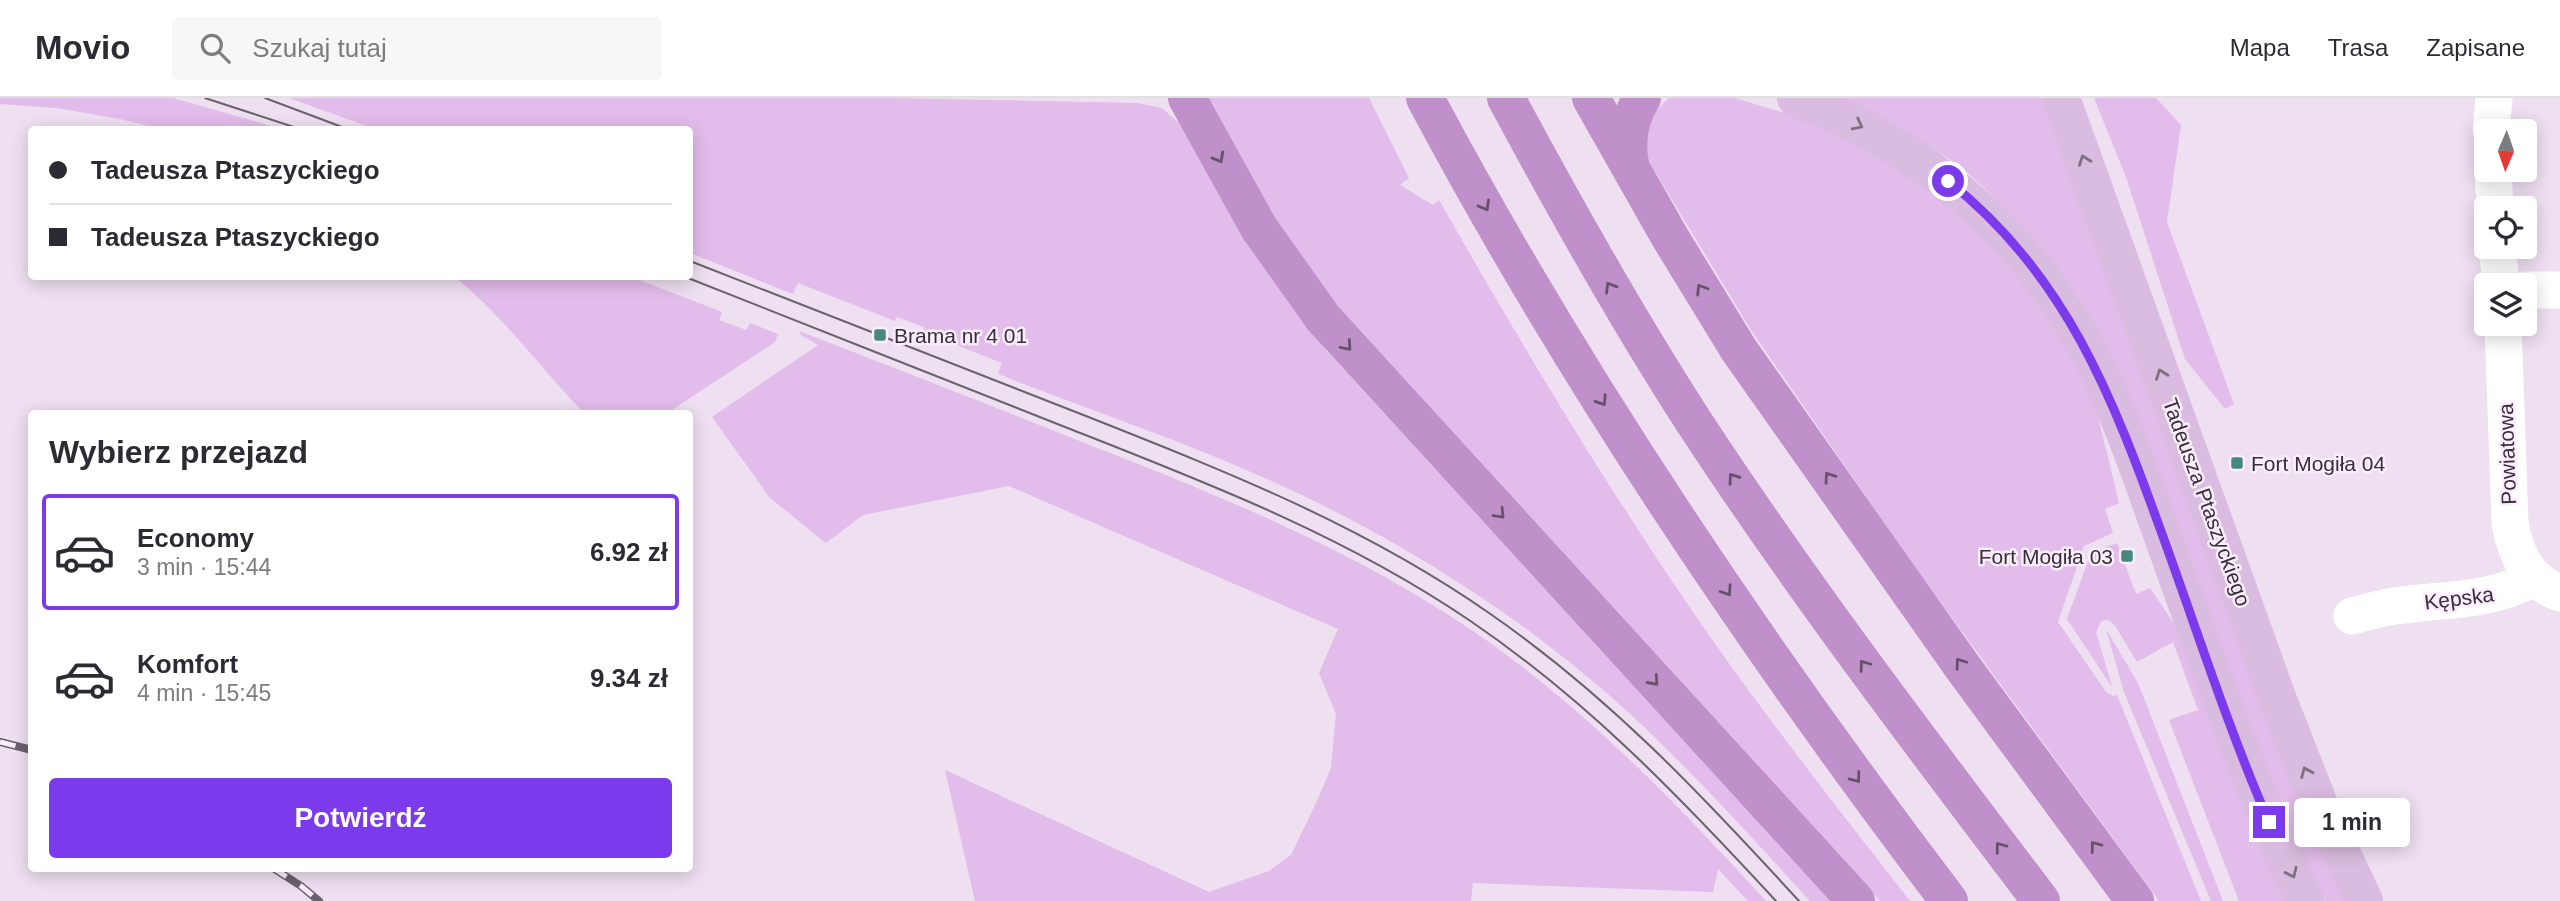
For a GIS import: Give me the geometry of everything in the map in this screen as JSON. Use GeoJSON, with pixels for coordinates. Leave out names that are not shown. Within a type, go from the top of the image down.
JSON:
{"type":"FeatureCollection","features":[{"type":"Feature","properties":{"kind":"highway"},"geometry":{"type":"LineString","coordinates":[[1188,98],[1259,228],[1323,318],[1856,901]]}},
{"type":"Feature","properties":{"kind":"highway"},"geometry":{"type":"LineString","coordinates":[[1425,98],[1543,309],[1679,521],[1841,759],[1949,901]]}},
{"type":"Feature","properties":{"kind":"highway"},"geometry":{"type":"LineString","coordinates":[[1506,98],[1609,285],[1695,423],[1905,722],[2041,901]]}},
{"type":"Feature","properties":{"kind":"highway"},"geometry":{"type":"LineString","coordinates":[[1591,98],[1632,173],[1739,350],[1965,669],[2136,901]]}},
{"type":"Feature","properties":{"kind":"highway"},"geometry":{"type":"LineString","coordinates":[[1632,173],[1628,144],[1629,125],[1642,98]]}},
{"type":"Feature","properties":{"kind":"main road"},"geometry":{"type":"LineString","coordinates":[[1796,98],[1878,134],[1945,178],[2015,244],[2066,312],[2091,356],[2122,424],[2240,750],[2305,901]]}},
{"type":"Feature","properties":{"kind":"main road","name":"Tadeusza Ptaszyckiego"},"geometry":{"type":"LineString","coordinates":[[2061,98],[2290,733],[2364,901]]}},
{"type":"Feature","properties":{"kind":"street"},"geometry":{"type":"LineString","coordinates":[[2492,119],[2494,98]]}},
{"type":"Feature","properties":{"kind":"street"},"geometry":{"type":"LineString","coordinates":[[2537,290],[2560,289]]}},
{"type":"Feature","properties":{"kind":"street","name":"Powiatowa"},"geometry":{"type":"LineString","coordinates":[[2503,336],[2510,523],[2515,548],[2547,585]]}},
{"type":"Feature","properties":{"kind":"street","name":"Kępska"},"geometry":{"type":"LineString","coordinates":[[2352,616],[2388,607],[2491,597],[2512,590],[2547,585]]}},
{"type":"Feature","properties":{"kind":"shaded area"},"geometry":{"type":"Polygon","coordinates":[[[0,98],[173,98],[271,126],[149,126],[56,108],[0,104],[0,98]]]}},
{"type":"Feature","properties":{"kind":"shaded area"},"geometry":{"type":"Polygon","coordinates":[[[289,98],[892,98],[1137,103],[1162,108],[1179,123],[1287,300],[1326,350],[1832,901],[1810,901],[1664,746],[1572,664],[1497,608],[1418,557],[1336,512],[1254,473],[998,374],[1002,363],[923,332],[924,327],[897,317],[895,321],[798,283],[793,294],[693,254],[693,126],[367,126],[289,98]]]}},
{"type":"Feature","properties":{"kind":"shaded area"},"geometry":{"type":"Polygon","coordinates":[[[1204,98],[1369,98],[1409,178],[1400,185],[1433,205],[1439,200],[1557,401],[1682,596],[1765,712],[1910,901],[1880,901],[1327,297],[1281,232],[1204,98]]]}},
{"type":"Feature","properties":{"kind":"shaded area"},"geometry":{"type":"Polygon","coordinates":[[[1669,98],[1735,98],[1801,118],[1896,163],[1989,241],[2055,325],[2094,400],[2119,503],[2105,509],[2113,533],[2084,546],[2058,622],[2106,692],[2117,695],[2201,901],[2159,901],[1914,566],[1751,330],[1651,165],[1646,146],[1648,128],[1656,112],[1669,98]]]}},
{"type":"Feature","properties":{"kind":"shaded area"},"geometry":{"type":"Polygon","coordinates":[[[1841,98],[2042,98],[2346,901],[2325,901],[2315,882],[2030,235],[1981,185],[1950,159],[1841,98]]]}},
{"type":"Feature","properties":{"kind":"shaded area"},"geometry":{"type":"Polygon","coordinates":[[[2094,98],[2156,98],[2181,125],[2167,222],[2234,404],[2225,409],[2185,359],[2126,177],[2094,98]]]}},
{"type":"Feature","properties":{"kind":"shaded area"},"geometry":{"type":"Polygon","coordinates":[[[459,280],[640,280],[722,312],[719,320],[746,330],[750,323],[778,334],[775,342],[672,410],[581,410],[473,292],[459,280]]]}},
{"type":"Feature","properties":{"kind":"shaded area"},"geometry":{"type":"Polygon","coordinates":[[[799,331],[1245,508],[1392,581],[1486,640],[1562,699],[1667,796],[1766,901],[1748,901],[1718,869],[1713,892],[1473,883],[1471,901],[975,901],[945,770],[1209,892],[1269,871],[1291,855],[1331,768],[1336,714],[1319,673],[1338,629],[1009,486],[863,515],[826,543],[770,498],[712,417],[818,345],[799,331]]]}},
{"type":"Feature","properties":{"kind":"shaded area"},"geometry":{"type":"Polygon","coordinates":[[[2117,543],[2136,594],[2150,588],[2179,631],[2286,901],[2239,901],[2169,720],[2198,710],[2173,642],[2137,662],[2114,624],[2108,620],[2101,621],[2096,632],[2112,687],[2067,619],[2091,553],[2117,543]]]}},
{"type":"Feature","properties":{"kind":"shaded area"},"geometry":{"type":"Polygon","coordinates":[[[2106,629],[2138,683],[2223,901],[2211,901],[2124,692],[2106,629]]]}},
{"type":"Feature","properties":{"kind":"tram line"},"geometry":{"type":"LineString","coordinates":[[205,98],[291,126]]}},
{"type":"Feature","properties":{"kind":"tram line"},"geometry":{"type":"LineString","coordinates":[[265,98],[339,126]]}},
{"type":"Feature","properties":{"kind":"tram line"},"geometry":{"type":"LineString","coordinates":[[693,262],[1246,481],[1394,554],[1489,613],[1533,645],[1614,712],[1690,785],[1799,901]]}},
{"type":"Feature","properties":{"kind":"tram line"},"geometry":{"type":"LineString","coordinates":[[693,280],[1221,490],[1273,512],[1373,562],[1469,620],[1553,683],[1668,787],[1776,901]]}},
{"type":"Feature","properties":{"kind":"railway"},"geometry":{"type":"LineString","coordinates":[[0,742],[28,749]]}},
{"type":"Feature","properties":{"kind":"railway"},"geometry":{"type":"LineString","coordinates":[[279,872],[319,901]]}},
{"type":"Feature","properties":{"kind":"place","name":"Brama nr 4 01"},"geometry":{"type":"Point","coordinates":[880,335]}},
{"type":"Feature","properties":{"kind":"place","name":"Fort Mogiła 04"},"geometry":{"type":"Point","coordinates":[2237,463]}},
{"type":"Feature","properties":{"kind":"place","name":"Fort Mogiła 03"},"geometry":{"type":"Point","coordinates":[2127,556]}},
{"type":"Feature","properties":{"kind":"route"},"geometry":{"type":"LineString","coordinates":[[1948,181],[1989,217],[2035,268],[2072,322],[2091,356],[2125,434],[2235,737],[2269,822]]}}]}
